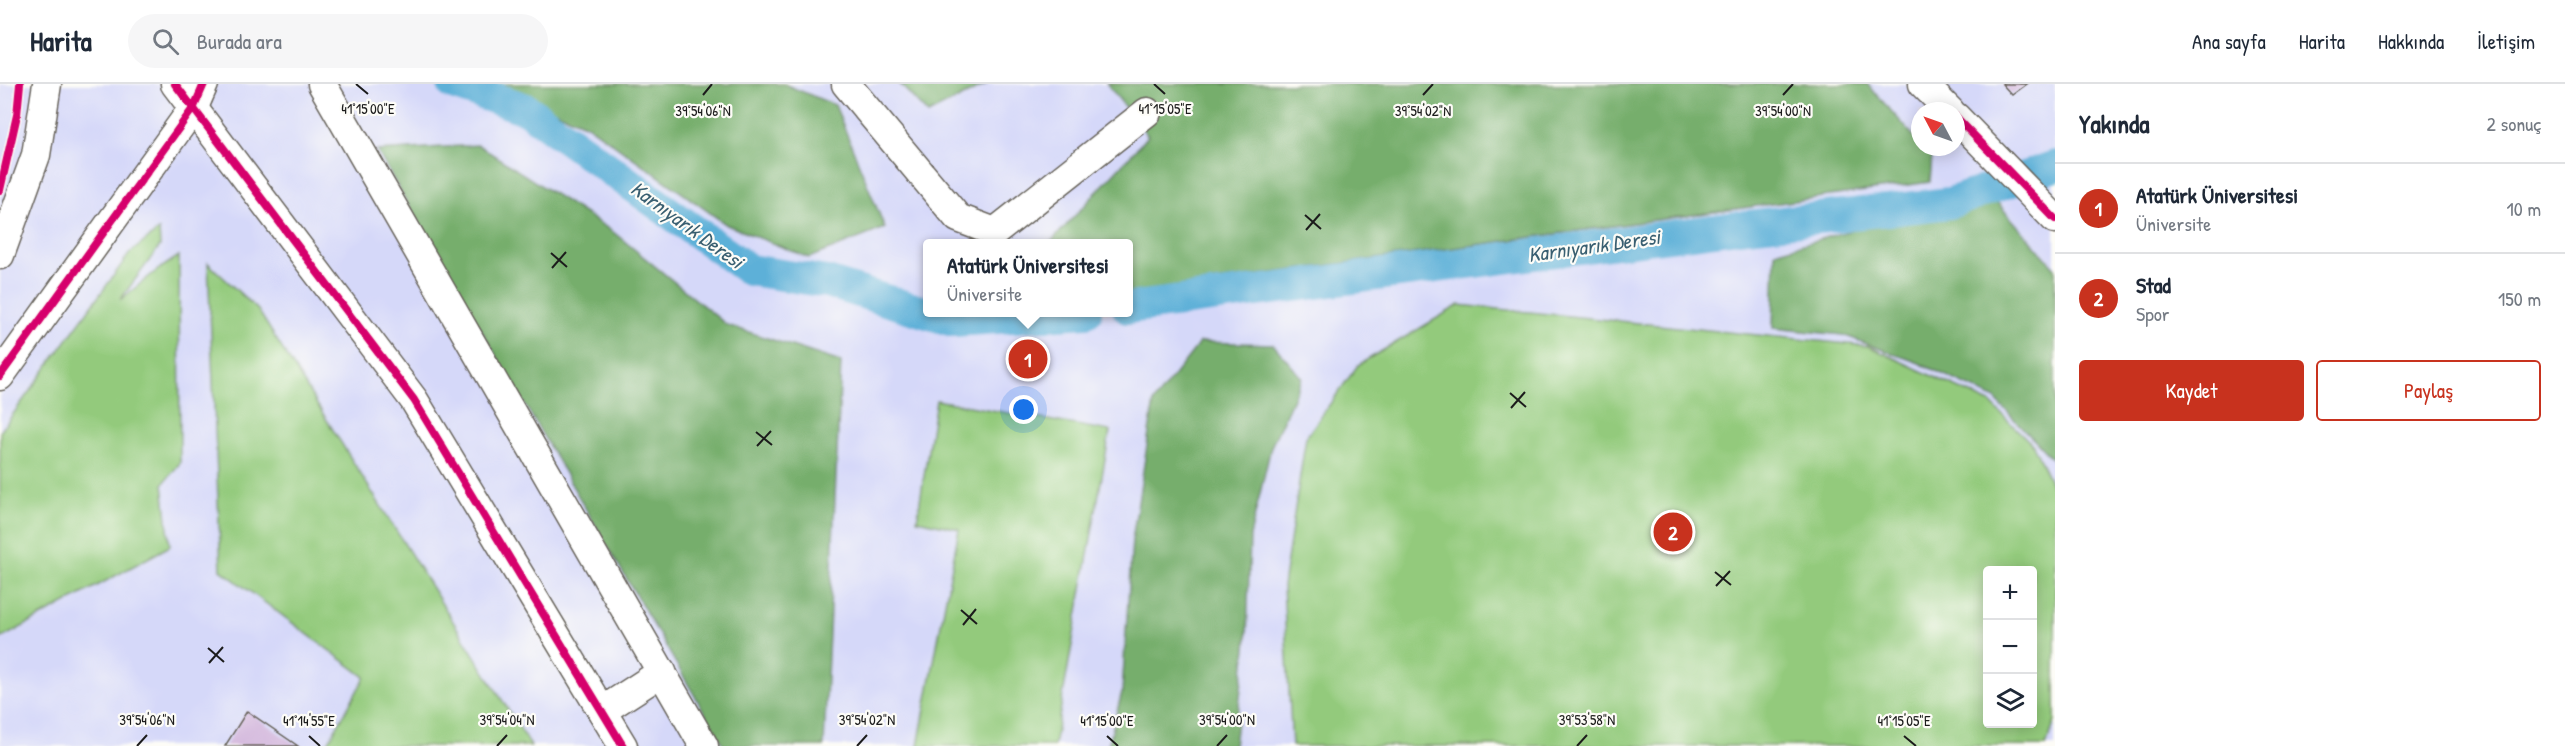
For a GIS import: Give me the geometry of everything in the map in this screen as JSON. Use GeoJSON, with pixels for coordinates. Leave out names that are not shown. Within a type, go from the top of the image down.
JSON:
{"type":"FeatureCollection","features":[{"type":"Feature","properties":{"kind":"street"},"geometry":{"type":"LineString","coordinates":[[0,255],[36,155],[47,84]]}},
{"type":"Feature","properties":{"kind":"street"},"geometry":{"type":"LineString","coordinates":[[175,84],[199,95],[414,400],[623,746]]}},
{"type":"Feature","properties":{"kind":"street"},"geometry":{"type":"LineString","coordinates":[[322,84],[705,746]]}},
{"type":"Feature","properties":{"kind":"street"},"geometry":{"type":"LineString","coordinates":[[846,84],[958,218],[995,232],[1147,112]]}},
{"type":"Feature","properties":{"kind":"street"},"geometry":{"type":"LineString","coordinates":[[1923,84],[1941,102]]}},
{"type":"Feature","properties":{"kind":"street"},"geometry":{"type":"LineString","coordinates":[[0,376],[199,95]]}},
{"type":"Feature","properties":{"kind":"street"},"geometry":{"type":"LineString","coordinates":[[1965,126],[2055,219]]}},
{"type":"Feature","properties":{"kind":"street"},"geometry":{"type":"LineString","coordinates":[[602,711],[662,672]]}},
{"type":"Feature","properties":{"kind":"shaded area"},"geometry":{"type":"Polygon","coordinates":[[[0,84],[2055,84],[2055,746],[0,746],[0,84]]]}},
{"type":"Feature","properties":{"kind":"green space"},"geometry":{"type":"Polygon","coordinates":[[[491,84],[784,84],[835,105],[885,228],[809,258],[727,225],[587,125],[491,84]]]}},
{"type":"Feature","properties":{"kind":"green space"},"geometry":{"type":"Polygon","coordinates":[[[900,84],[987,84],[928,114],[900,84]]]}},
{"type":"Feature","properties":{"kind":"green space"},"geometry":{"type":"Polygon","coordinates":[[[1107,84],[1867,84],[1911,133],[1911,156],[1932,156],[1930,182],[1133,292],[1133,239],[1054,239],[1148,136],[1107,84]]]}},
{"type":"Feature","properties":{"kind":"green space"},"geometry":{"type":"Polygon","coordinates":[[[478,145],[612,231],[727,325],[841,362],[824,746],[724,746],[377,151],[478,145]]]}},
{"type":"Feature","properties":{"kind":"green space"},"geometry":{"type":"Polygon","coordinates":[[[1987,191],[2055,268],[2055,462],[1994,398],[1919,363],[1843,335],[1773,328],[1775,252],[1987,191]]]}},
{"type":"Feature","properties":{"kind":"green space"},"geometry":{"type":"Polygon","coordinates":[[[159,230],[160,246],[120,300],[179,256],[180,463],[163,484],[170,546],[0,639],[0,432],[130,253],[159,230]]]}},
{"type":"Feature","properties":{"kind":"green space"},"geometry":{"type":"Polygon","coordinates":[[[208,263],[258,310],[531,746],[326,746],[365,677],[221,570],[208,263]]]}},
{"type":"Feature","properties":{"kind":"green space"},"geometry":{"type":"Polygon","coordinates":[[[1459,305],[1868,346],[1990,403],[2033,445],[2055,493],[2055,721],[2046,746],[1292,746],[1283,586],[1306,437],[1358,365],[1459,305]]]}},
{"type":"Feature","properties":{"kind":"green space"},"geometry":{"type":"Polygon","coordinates":[[[1200,342],[1273,344],[1302,378],[1271,447],[1250,536],[1247,640],[1234,746],[1108,746],[1122,692],[1132,540],[1154,401],[1200,342]]]}},
{"type":"Feature","properties":{"kind":"green space"},"geometry":{"type":"Polygon","coordinates":[[[936,400],[1110,431],[1054,746],[918,746],[959,529],[917,520],[936,400]]]}},
{"type":"Feature","properties":{"kind":"building"},"geometry":{"type":"Polygon","coordinates":[[[2002,84],[2027,84],[2012,95],[2002,84]]]}},
{"type":"Feature","properties":{"kind":"building"},"geometry":{"type":"Polygon","coordinates":[[[247,711],[298,746],[225,746],[247,711]]]}},
{"type":"Feature","properties":{"kind":"waterway","name":"Karnıyarık Deresi"},"geometry":{"type":"LineString","coordinates":[[453,84],[526,109],[749,270],[827,282],[923,312]]}},
{"type":"Feature","properties":{"kind":"waterway","name":"Karnıyarık Deresi"},"geometry":{"type":"LineString","coordinates":[[1133,307],[1730,228],[1950,203],[2055,166]]}},
{"type":"Feature","properties":{"kind":"waterway","name":"Karnıyarık Deresi"},"geometry":{"type":"LineString","coordinates":[[940,317],[953,321],[1012,317]]}},
{"type":"Feature","properties":{"kind":"cycle path"},"geometry":{"type":"LineString","coordinates":[[0,190],[17,115],[20,84]]}},
{"type":"Feature","properties":{"kind":"cycle path"},"geometry":{"type":"LineString","coordinates":[[175,84],[414,400],[623,746]]}},
{"type":"Feature","properties":{"kind":"cycle path"},"geometry":{"type":"LineString","coordinates":[[0,376],[194,107],[204,84]]}},
{"type":"Feature","properties":{"kind":"cycle path"},"geometry":{"type":"LineString","coordinates":[[1965,126],[2055,219]]}},
{"type":"Feature","properties":{"kind":"place","name":"Atatürk Üniversitesi"},"geometry":{"type":"Point","coordinates":[1028,359]}},
{"type":"Feature","properties":{"kind":"place","name":"Stad"},"geometry":{"type":"Point","coordinates":[1673,532]}}]}
